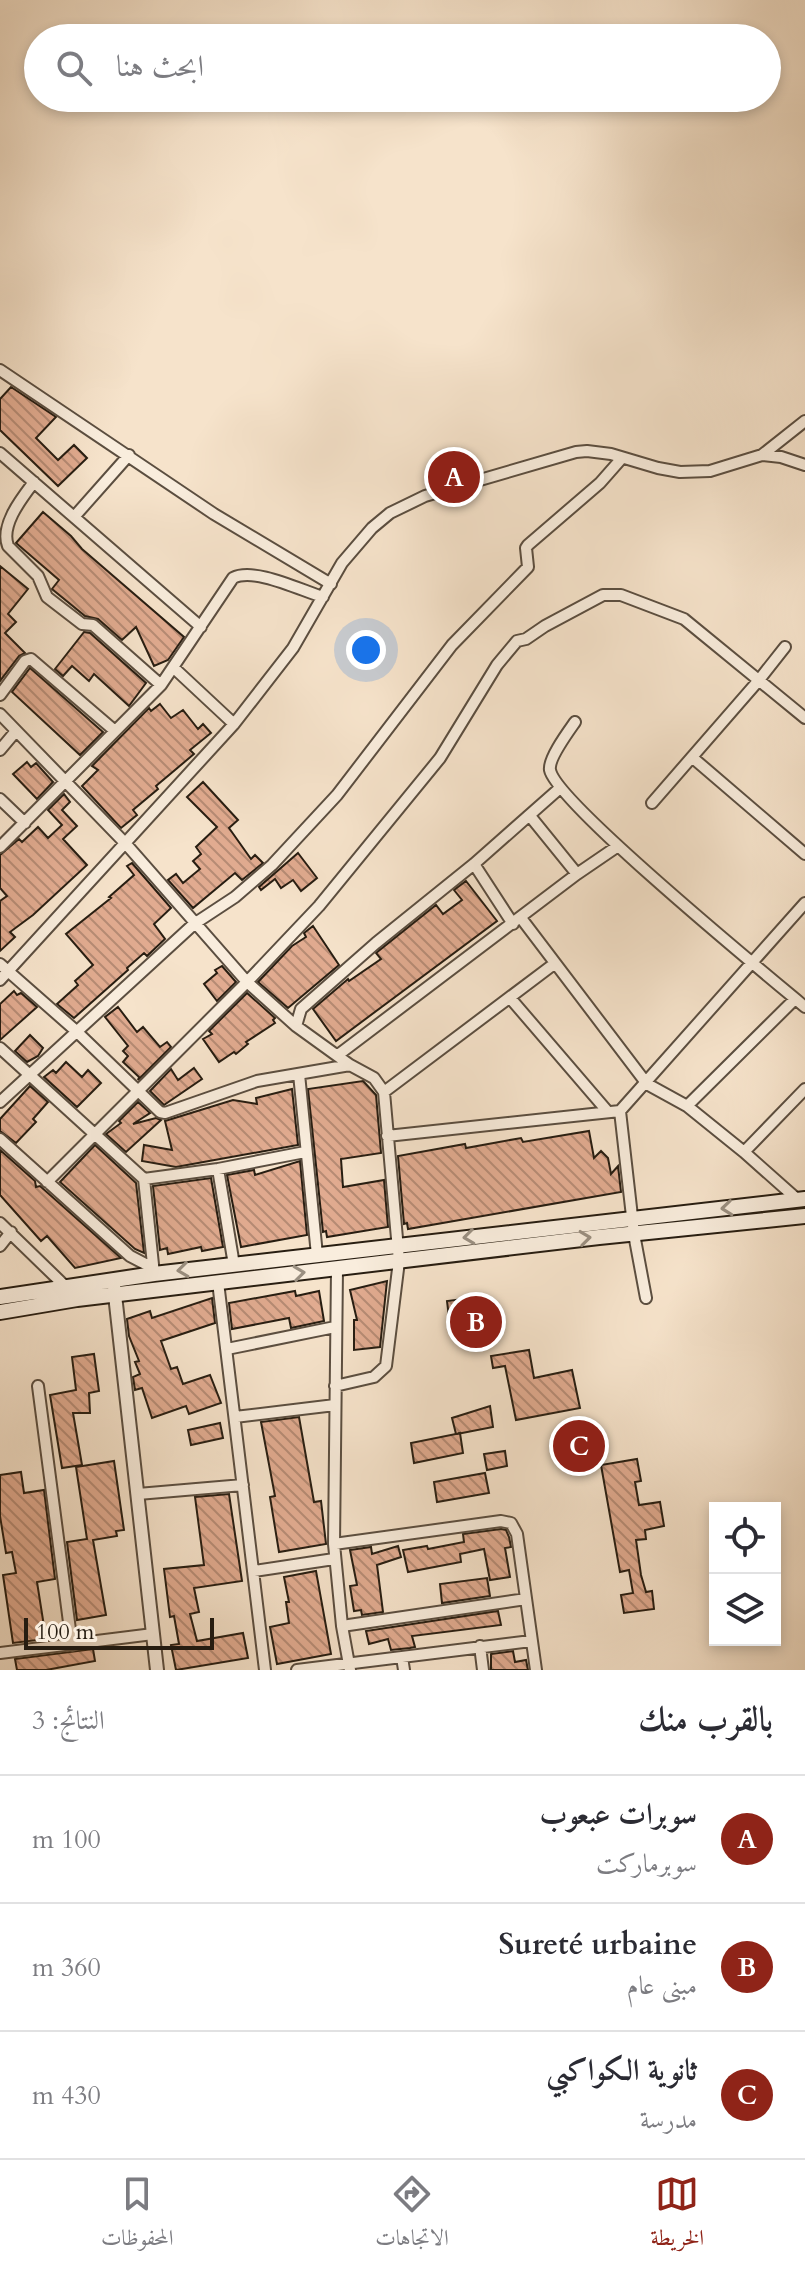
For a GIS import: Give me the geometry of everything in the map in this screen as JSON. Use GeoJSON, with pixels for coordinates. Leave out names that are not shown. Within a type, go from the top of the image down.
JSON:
{"type":"FeatureCollection","features":[{"type":"Feature","properties":{"kind":"main road"},"geometry":{"type":"LineString","coordinates":[[0,1297],[153,1271],[317,1255],[399,1253],[633,1226],[801,1200]]}},
{"type":"Feature","properties":{"kind":"main road"},"geometry":{"type":"LineString","coordinates":[[633,1226],[805,1216]]}},
{"type":"Feature","properties":{"kind":"main road"},"geometry":{"type":"LineString","coordinates":[[0,1312],[77,1299],[337,1269],[399,1253]]}},
{"type":"Feature","properties":{"kind":"street"},"geometry":{"type":"LineString","coordinates":[[0,370],[214,514],[331,584]]}},
{"type":"Feature","properties":{"kind":"street"},"geometry":{"type":"LineString","coordinates":[[350,1065],[257,1081],[228,1089],[170,1113],[160,1112],[75,1030],[3,972],[126,844],[234,724],[293,648],[342,563],[372,528],[405,504],[576,452],[587,451],[680,472],[710,471],[762,455],[805,421]]}},
{"type":"Feature","properties":{"kind":"street"},"geometry":{"type":"LineString","coordinates":[[0,453],[201,627]]}},
{"type":"Feature","properties":{"kind":"street"},"geometry":{"type":"LineString","coordinates":[[74,517],[129,455]]}},
{"type":"Feature","properties":{"kind":"street"},"geometry":{"type":"LineString","coordinates":[[762,455],[805,465]]}},
{"type":"Feature","properties":{"kind":"street"},"geometry":{"type":"LineString","coordinates":[[0,1102],[194,924],[235,897],[272,865],[337,795],[452,645],[528,567],[528,545],[600,483],[622,458]]}},
{"type":"Feature","properties":{"kind":"street"},"geometry":{"type":"LineString","coordinates":[[34,482],[14,509],[6,540],[8,546],[38,576],[47,597],[82,624],[93,625],[161,685]]}},
{"type":"Feature","properties":{"kind":"street"},"geometry":{"type":"LineString","coordinates":[[0,847],[161,685],[233,578],[255,575],[323,597]]}},
{"type":"Feature","properties":{"kind":"street"},"geometry":{"type":"LineString","coordinates":[[47,1182],[319,906],[440,758],[497,665],[517,641],[526,639],[603,595],[613,594],[684,619],[805,718]]}},
{"type":"Feature","properties":{"kind":"street"},"geometry":{"type":"LineString","coordinates":[[652,803],[785,647]]}},
{"type":"Feature","properties":{"kind":"street"},"geometry":{"type":"LineString","coordinates":[[0,695],[25,661],[31,659],[115,731]]}},
{"type":"Feature","properties":{"kind":"street"},"geometry":{"type":"LineString","coordinates":[[174,668],[234,724]]}},
{"type":"Feature","properties":{"kind":"street"},"geometry":{"type":"LineString","coordinates":[[0,714],[126,844],[247,982],[296,1026],[350,1065],[374,1078],[384,1092],[399,1253],[386,1366],[374,1377],[335,1386]]}},
{"type":"Feature","properties":{"kind":"street"},"geometry":{"type":"LineString","coordinates":[[575,722],[550,764],[550,772],[560,788],[618,846],[805,1007]]}},
{"type":"Feature","properties":{"kind":"street"},"geometry":{"type":"LineString","coordinates":[[0,750],[16,731]]}},
{"type":"Feature","properties":{"kind":"street"},"geometry":{"type":"LineString","coordinates":[[693,758],[805,854]]}},
{"type":"Feature","properties":{"kind":"street"},"geometry":{"type":"LineString","coordinates":[[296,1026],[301,1009],[560,788]]}},
{"type":"Feature","properties":{"kind":"street"},"geometry":{"type":"LineString","coordinates":[[0,799],[25,823]]}},
{"type":"Feature","properties":{"kind":"street"},"geometry":{"type":"LineString","coordinates":[[530,816],[577,874]]}},
{"type":"Feature","properties":{"kind":"street"},"geometry":{"type":"LineString","coordinates":[[338,1055],[618,846]]}},
{"type":"Feature","properties":{"kind":"street"},"geometry":{"type":"LineString","coordinates":[[474,864],[647,1084],[687,1106],[801,1200]]}},
{"type":"Feature","properties":{"kind":"street"},"geometry":{"type":"LineString","coordinates":[[387,1136],[620,1111],[805,903]]}},
{"type":"Feature","properties":{"kind":"street"},"geometry":{"type":"LineString","coordinates":[[384,1092],[554,964]]}},
{"type":"Feature","properties":{"kind":"street"},"geometry":{"type":"LineString","coordinates":[[511,999],[608,1112]]}},
{"type":"Feature","properties":{"kind":"street"},"geometry":{"type":"LineString","coordinates":[[687,1106],[795,999]]}},
{"type":"Feature","properties":{"kind":"street"},"geometry":{"type":"LineString","coordinates":[[0,1048],[144,1179],[153,1271]]}},
{"type":"Feature","properties":{"kind":"street"},"geometry":{"type":"LineString","coordinates":[[299,1074],[317,1255]]}},
{"type":"Feature","properties":{"kind":"street"},"geometry":{"type":"LineString","coordinates":[[744,1152],[803,1096]]}},
{"type":"Feature","properties":{"kind":"street"},"geometry":{"type":"LineString","coordinates":[[620,1111],[633,1226],[646,1298]]}},
{"type":"Feature","properties":{"kind":"street"},"geometry":{"type":"LineString","coordinates":[[0,1139],[130,1256],[153,1271]]}},
{"type":"Feature","properties":{"kind":"street"},"geometry":{"type":"LineString","coordinates":[[144,1179],[305,1152]]}},
{"type":"Feature","properties":{"kind":"street"},"geometry":{"type":"LineString","coordinates":[[218,1169],[234,1265]]}},
{"type":"Feature","properties":{"kind":"street"},"geometry":{"type":"LineString","coordinates":[[0,1223],[77,1299]]}},
{"type":"Feature","properties":{"kind":"street"},"geometry":{"type":"LineString","coordinates":[[0,1246],[11,1232]]}},
{"type":"Feature","properties":{"kind":"street"},"geometry":{"type":"LineString","coordinates":[[337,1269],[334,1559],[349,1667]]}},
{"type":"Feature","properties":{"kind":"street"},"geometry":{"type":"LineString","coordinates":[[113,1279],[157,1670]]}},
{"type":"Feature","properties":{"kind":"street"},"geometry":{"type":"LineString","coordinates":[[218,1282],[265,1670]]}},
{"type":"Feature","properties":{"kind":"street"},"geometry":{"type":"LineString","coordinates":[[227,1349],[335,1327]]}},
{"type":"Feature","properties":{"kind":"street"},"geometry":{"type":"LineString","coordinates":[[38,1386],[72,1645]]}},
{"type":"Feature","properties":{"kind":"street"},"geometry":{"type":"LineString","coordinates":[[235,1417],[335,1405]]}},
{"type":"Feature","properties":{"kind":"street"},"geometry":{"type":"LineString","coordinates":[[138,1494],[243,1485]]}},
{"type":"Feature","properties":{"kind":"street"},"geometry":{"type":"LineString","coordinates":[[334,1544],[501,1521],[511,1523],[517,1534],[536,1670]]}},
{"type":"Feature","properties":{"kind":"street"},"geometry":{"type":"LineString","coordinates":[[254,1571],[334,1559]]}},
{"type":"Feature","properties":{"kind":"street"},"geometry":{"type":"LineString","coordinates":[[342,1626],[526,1599]]}},
{"type":"Feature","properties":{"kind":"street"},"geometry":{"type":"LineString","coordinates":[[0,1653],[153,1634]]}},
{"type":"Feature","properties":{"kind":"street"},"geometry":{"type":"LineString","coordinates":[[297,1670],[349,1667],[402,1657],[531,1641]]}},
{"type":"Feature","properties":{"kind":"street"},"geometry":{"type":"LineString","coordinates":[[480,1646],[483,1670]]}},
{"type":"Feature","properties":{"kind":"street"},"geometry":{"type":"LineString","coordinates":[[402,1657],[404,1670]]}},
{"type":"Feature","properties":{"kind":"building"},"geometry":{"type":"Polygon","coordinates":[[[11,387],[56,417],[36,438],[58,460],[74,445],[87,458],[58,486],[0,430],[0,399],[11,387]]]}},
{"type":"Feature","properties":{"kind":"building"},"geometry":{"type":"Polygon","coordinates":[[[43,512],[184,637],[168,660],[154,666],[136,627],[122,640],[98,619],[85,616],[52,589],[59,580],[16,543],[43,512]]]}},
{"type":"Feature","properties":{"kind":"building"},"geometry":{"type":"Polygon","coordinates":[[[0,566],[28,589],[8,614],[16,622],[5,633],[25,653],[19,656],[0,681],[0,566]]]}},
{"type":"Feature","properties":{"kind":"building"},"geometry":{"type":"Polygon","coordinates":[[[84,632],[90,633],[146,683],[129,706],[94,674],[89,681],[72,666],[63,676],[55,669],[84,632]]]}},
{"type":"Feature","properties":{"kind":"building"},"geometry":{"type":"Polygon","coordinates":[[[30,668],[103,732],[80,755],[12,692],[30,668]]]}},
{"type":"Feature","properties":{"kind":"building"},"geometry":{"type":"Polygon","coordinates":[[[160,704],[171,718],[183,710],[198,729],[203,724],[211,733],[190,750],[194,754],[133,810],[137,815],[121,828],[82,786],[98,770],[92,766],[149,708],[151,711],[160,704]]]}},
{"type":"Feature","properties":{"kind":"building"},"geometry":{"type":"Polygon","coordinates":[[[27,762],[31,767],[36,763],[53,782],[37,799],[13,774],[27,762]]]}},
{"type":"Feature","properties":{"kind":"building"},"geometry":{"type":"Polygon","coordinates":[[[203,782],[238,820],[229,828],[251,859],[255,855],[263,863],[242,880],[235,873],[193,908],[168,880],[176,874],[183,883],[200,869],[193,861],[201,854],[196,847],[217,827],[187,797],[203,782]]]}},
{"type":"Feature","properties":{"kind":"building"},"geometry":{"type":"Polygon","coordinates":[[[64,794],[70,802],[62,810],[77,826],[63,839],[87,865],[10,932],[15,937],[0,951],[0,901],[7,896],[0,888],[0,855],[19,839],[22,842],[38,827],[48,838],[62,825],[48,810],[64,794]]]}},
{"type":"Feature","properties":{"kind":"building"},"geometry":{"type":"Polygon","coordinates":[[[298,853],[317,878],[301,891],[293,880],[281,888],[275,879],[261,890],[259,887],[298,853]]]}},
{"type":"Feature","properties":{"kind":"building"},"geometry":{"type":"Polygon","coordinates":[[[132,863],[171,908],[154,924],[165,939],[147,956],[144,953],[74,1018],[57,1004],[78,985],[75,981],[93,965],[66,934],[134,875],[127,866],[132,863]]]}},
{"type":"Feature","properties":{"kind":"building"},"geometry":{"type":"Polygon","coordinates":[[[466,881],[497,921],[336,1041],[313,1009],[348,979],[381,959],[376,953],[436,905],[443,914],[462,900],[454,890],[466,881]]]}},
{"type":"Feature","properties":{"kind":"building"},"geometry":{"type":"Polygon","coordinates":[[[313,926],[339,965],[288,1008],[258,982],[292,946],[306,937],[304,933],[313,926]]]}},
{"type":"Feature","properties":{"kind":"building"},"geometry":{"type":"Polygon","coordinates":[[[222,966],[236,982],[217,1001],[204,984],[222,966]]]}},
{"type":"Feature","properties":{"kind":"building"},"geometry":{"type":"Polygon","coordinates":[[[14,991],[37,1007],[0,1040],[0,1004],[14,991]]]}},
{"type":"Feature","properties":{"kind":"building"},"geometry":{"type":"Polygon","coordinates":[[[247,993],[275,1018],[275,1023],[246,1042],[248,1044],[236,1054],[234,1052],[219,1062],[203,1039],[212,1034],[209,1031],[247,993]]]}},
{"type":"Feature","properties":{"kind":"building"},"geometry":{"type":"Polygon","coordinates":[[[118,1007],[137,1032],[143,1027],[160,1047],[167,1042],[171,1047],[138,1080],[139,1077],[123,1062],[128,1056],[123,1051],[128,1046],[105,1017],[118,1007]]]}},
{"type":"Feature","properties":{"kind":"building"},"geometry":{"type":"Polygon","coordinates":[[[30,1035],[43,1048],[38,1056],[27,1062],[15,1051],[30,1035]]]}},
{"type":"Feature","properties":{"kind":"building"},"geometry":{"type":"Polygon","coordinates":[[[66,1062],[82,1077],[88,1070],[101,1083],[77,1107],[44,1077],[53,1070],[56,1073],[66,1062]]]}},
{"type":"Feature","properties":{"kind":"building"},"geometry":{"type":"Polygon","coordinates":[[[194,1068],[202,1079],[164,1105],[150,1091],[171,1069],[178,1080],[194,1068]]]}},
{"type":"Feature","properties":{"kind":"building"},"geometry":{"type":"Polygon","coordinates":[[[363,1081],[376,1095],[381,1153],[341,1159],[343,1187],[384,1180],[388,1227],[327,1237],[326,1231],[323,1232],[308,1089],[363,1081]]]}},
{"type":"Feature","properties":{"kind":"building"},"geometry":{"type":"Polygon","coordinates":[[[30,1086],[48,1102],[33,1119],[36,1122],[16,1143],[0,1131],[0,1119],[30,1086]]]}},
{"type":"Feature","properties":{"kind":"building"},"geometry":{"type":"Polygon","coordinates":[[[292,1089],[298,1145],[176,1167],[142,1161],[144,1145],[172,1150],[165,1121],[233,1100],[257,1104],[256,1098],[292,1089]]]}},
{"type":"Feature","properties":{"kind":"building"},"geometry":{"type":"Polygon","coordinates":[[[138,1102],[150,1113],[133,1124],[156,1118],[161,1120],[126,1152],[106,1134],[121,1123],[119,1121],[138,1102]]]}},
{"type":"Feature","properties":{"kind":"building"},"geometry":{"type":"Polygon","coordinates":[[[589,1131],[594,1158],[601,1151],[608,1158],[611,1174],[618,1166],[621,1192],[408,1229],[407,1223],[404,1224],[398,1156],[465,1144],[466,1148],[589,1131]]]}},
{"type":"Feature","properties":{"kind":"building"},"geometry":{"type":"Polygon","coordinates":[[[95,1145],[136,1183],[144,1253],[135,1249],[60,1182],[95,1145]]]}},
{"type":"Feature","properties":{"kind":"building"},"geometry":{"type":"Polygon","coordinates":[[[0,1150],[35,1181],[36,1187],[40,1186],[121,1258],[75,1268],[47,1236],[41,1241],[0,1195],[0,1150]]]}},
{"type":"Feature","properties":{"kind":"building"},"geometry":{"type":"Polygon","coordinates":[[[300,1161],[307,1235],[241,1247],[227,1175],[254,1170],[255,1175],[300,1161]]]}},
{"type":"Feature","properties":{"kind":"building"},"geometry":{"type":"Polygon","coordinates":[[[211,1178],[223,1247],[202,1251],[201,1247],[168,1254],[167,1248],[160,1250],[153,1186],[211,1178]]]}},
{"type":"Feature","properties":{"kind":"building"},"geometry":{"type":"Polygon","coordinates":[[[387,1281],[380,1347],[354,1350],[354,1320],[357,1320],[350,1290],[387,1281]]]}},
{"type":"Feature","properties":{"kind":"building"},"geometry":{"type":"Polygon","coordinates":[[[295,1291],[296,1296],[319,1291],[324,1321],[291,1328],[289,1318],[232,1329],[229,1303],[295,1291]]]}},
{"type":"Feature","properties":{"kind":"building"},"geometry":{"type":"Polygon","coordinates":[[[486,1296],[490,1327],[451,1333],[447,1301],[486,1296]]]}},
{"type":"Feature","properties":{"kind":"building"},"geometry":{"type":"Polygon","coordinates":[[[212,1298],[215,1323],[161,1341],[171,1369],[177,1367],[183,1384],[210,1375],[221,1403],[189,1414],[186,1406],[152,1418],[142,1388],[135,1390],[133,1377],[140,1374],[135,1362],[139,1361],[129,1336],[127,1319],[150,1311],[152,1318],[212,1298]]]}},
{"type":"Feature","properties":{"kind":"building"},"geometry":{"type":"Polygon","coordinates":[[[529,1350],[534,1378],[572,1370],[580,1408],[516,1420],[505,1366],[493,1368],[491,1356],[529,1350]]]}},
{"type":"Feature","properties":{"kind":"building"},"geometry":{"type":"Polygon","coordinates":[[[94,1354],[99,1391],[89,1393],[90,1413],[73,1413],[82,1465],[62,1468],[50,1395],[76,1390],[72,1357],[94,1354]]]}},
{"type":"Feature","properties":{"kind":"building"},"geometry":{"type":"Polygon","coordinates":[[[490,1406],[493,1427],[460,1433],[463,1453],[414,1463],[411,1443],[456,1434],[452,1418],[490,1406]]]}},
{"type":"Feature","properties":{"kind":"building"},"geometry":{"type":"Polygon","coordinates":[[[299,1417],[314,1502],[321,1501],[326,1544],[279,1552],[270,1497],[275,1496],[261,1422],[299,1417]]]}},
{"type":"Feature","properties":{"kind":"building"},"geometry":{"type":"Polygon","coordinates":[[[220,1423],[223,1438],[191,1445],[188,1430],[220,1423]]]}},
{"type":"Feature","properties":{"kind":"building"},"geometry":{"type":"Polygon","coordinates":[[[505,1451],[507,1466],[487,1470],[484,1454],[505,1451]]]}},
{"type":"Feature","properties":{"kind":"building"},"geometry":{"type":"Polygon","coordinates":[[[637,1459],[641,1481],[635,1482],[639,1505],[660,1502],[664,1526],[645,1530],[646,1539],[636,1540],[641,1575],[646,1592],[652,1591],[654,1609],[624,1613],[621,1595],[633,1593],[629,1570],[620,1572],[601,1465],[637,1459]]]}},
{"type":"Feature","properties":{"kind":"building"},"geometry":{"type":"Polygon","coordinates":[[[114,1461],[124,1530],[116,1531],[117,1536],[93,1540],[106,1615],[77,1620],[67,1542],[87,1539],[76,1467],[114,1461]]]}},
{"type":"Feature","properties":{"kind":"building"},"geometry":{"type":"Polygon","coordinates":[[[21,1472],[24,1493],[44,1490],[55,1579],[37,1582],[46,1639],[13,1643],[3,1575],[16,1573],[12,1552],[6,1553],[0,1516],[0,1475],[21,1472]]]}},
{"type":"Feature","properties":{"kind":"building"},"geometry":{"type":"Polygon","coordinates":[[[485,1473],[489,1493],[437,1502],[434,1482],[485,1473]]]}},
{"type":"Feature","properties":{"kind":"building"},"geometry":{"type":"Polygon","coordinates":[[[229,1494],[242,1581],[194,1588],[199,1612],[190,1614],[197,1641],[243,1633],[248,1658],[176,1670],[171,1645],[179,1644],[174,1616],[170,1617],[164,1569],[204,1565],[195,1497],[229,1494]]]}},
{"type":"Feature","properties":{"kind":"building"},"geometry":{"type":"Polygon","coordinates":[[[506,1530],[511,1547],[505,1548],[510,1577],[490,1580],[484,1549],[460,1554],[461,1562],[408,1572],[403,1550],[464,1542],[463,1534],[506,1530]]]}},
{"type":"Feature","properties":{"kind":"building"},"geometry":{"type":"Polygon","coordinates":[[[398,1546],[401,1557],[377,1565],[383,1612],[362,1615],[361,1610],[354,1611],[350,1586],[357,1585],[350,1550],[371,1547],[372,1554],[398,1546]]]}},
{"type":"Feature","properties":{"kind":"building"},"geometry":{"type":"Polygon","coordinates":[[[316,1571],[331,1654],[277,1664],[270,1627],[289,1623],[284,1577],[316,1571]]]}},
{"type":"Feature","properties":{"kind":"building"},"geometry":{"type":"Polygon","coordinates":[[[487,1578],[490,1596],[442,1603],[440,1584],[487,1578]]]}},
{"type":"Feature","properties":{"kind":"building"},"geometry":{"type":"Polygon","coordinates":[[[498,1611],[501,1625],[412,1636],[415,1647],[410,1648],[391,1650],[388,1639],[369,1644],[366,1631],[498,1611]]]}},
{"type":"Feature","properties":{"kind":"building"},"geometry":{"type":"Polygon","coordinates":[[[93,1649],[95,1661],[46,1670],[17,1670],[15,1659],[93,1649]]]}},
{"type":"Feature","properties":{"kind":"building"},"geometry":{"type":"Polygon","coordinates":[[[513,1651],[515,1662],[526,1660],[528,1670],[491,1670],[491,1654],[513,1651]]]}},
{"type":"Feature","properties":{"kind":"place","name":"سوبرات عبعوب"},"geometry":{"type":"Point","coordinates":[454,477]}},
{"type":"Feature","properties":{"kind":"place","name":"Sureté urbaine"},"geometry":{"type":"Point","coordinates":[476,1322]}},
{"type":"Feature","properties":{"kind":"place","name":"ثانوية الكواكبي"},"geometry":{"type":"Point","coordinates":[579,1446]}}]}
